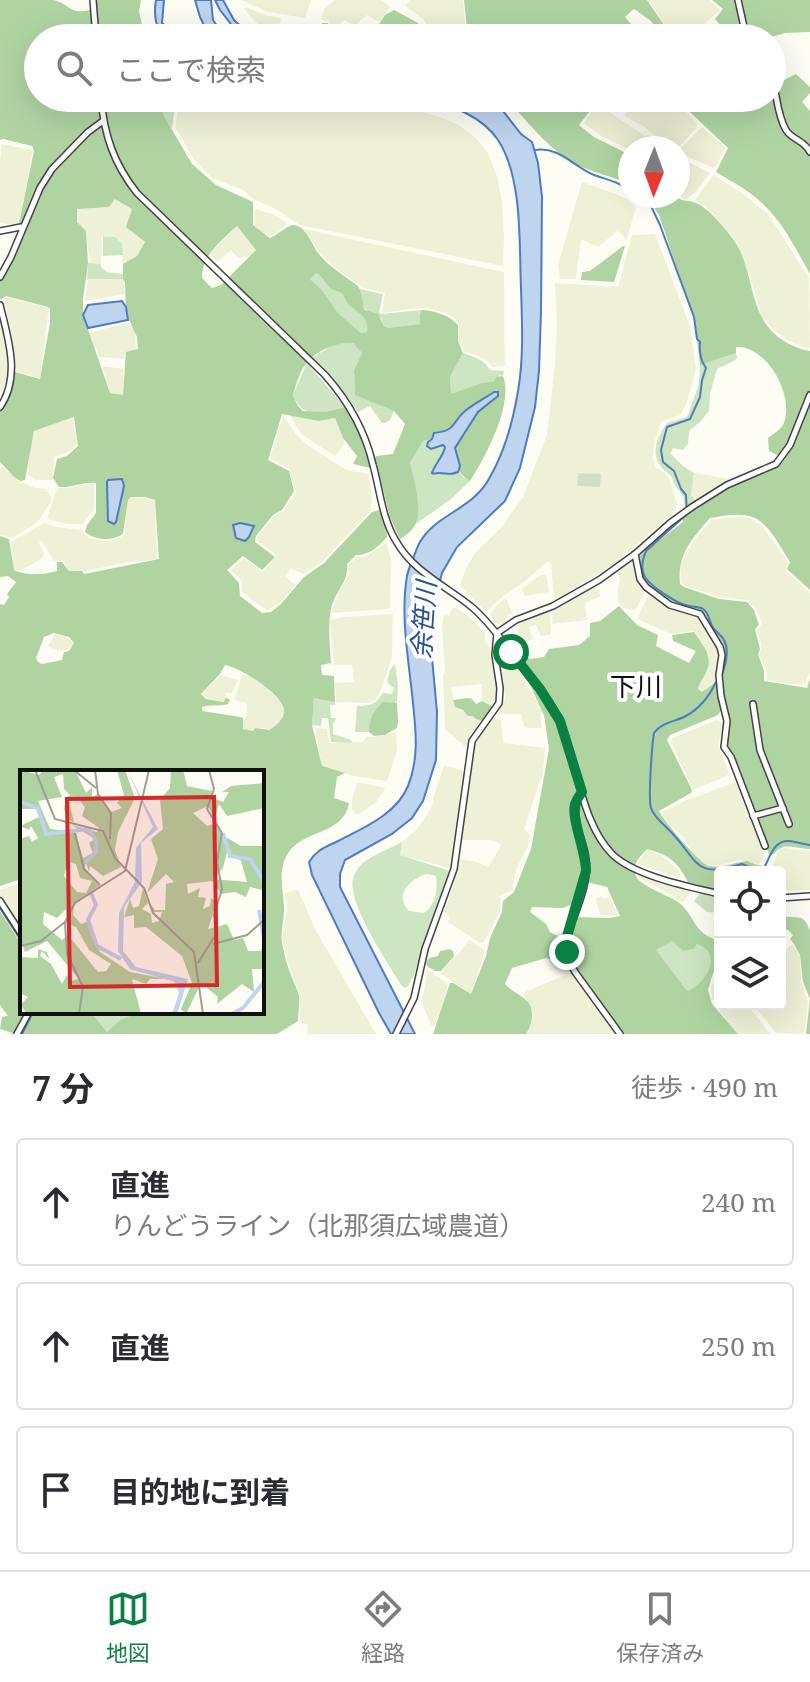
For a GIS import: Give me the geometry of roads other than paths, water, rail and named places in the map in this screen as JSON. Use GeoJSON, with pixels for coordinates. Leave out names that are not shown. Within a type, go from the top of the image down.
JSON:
{"type":"FeatureCollection","features":[{"type":"Feature","properties":{"kind":"street"},"geometry":{"type":"LineString","coordinates":[[93,0],[95,24]]}},
{"type":"Feature","properties":{"kind":"street"},"geometry":{"type":"LineString","coordinates":[[738,0],[743,24]]}},
{"type":"Feature","properties":{"kind":"street"},"geometry":{"type":"LineString","coordinates":[[102,112],[115,160],[137,193],[346,399],[366,439],[385,516],[395,540],[422,572],[474,609],[497,633],[540,689],[556,713],[597,831],[612,854],[621,862],[648,874],[714,892]]}},
{"type":"Feature","properties":{"kind":"street"},"geometry":{"type":"LineString","coordinates":[[781,112],[785,128],[810,152]]}},
{"type":"Feature","properties":{"kind":"street"},"geometry":{"type":"LineString","coordinates":[[0,277],[40,188],[52,169],[103,121]]}},
{"type":"Feature","properties":{"kind":"street"},"geometry":{"type":"LineString","coordinates":[[0,231],[22,227]]}},
{"type":"Feature","properties":{"kind":"street"},"geometry":{"type":"LineString","coordinates":[[0,305],[9,342],[11,370],[9,391],[0,407]]}},
{"type":"Feature","properties":{"kind":"street"},"geometry":{"type":"LineString","coordinates":[[396,1034],[411,1006],[425,949],[454,869],[472,741],[499,703],[497,633],[516,620],[553,606],[599,580],[692,507],[727,485],[776,464],[790,445],[810,395]]}},
{"type":"Feature","properties":{"kind":"street"},"geometry":{"type":"LineString","coordinates":[[635,554],[640,579],[646,587],[670,605],[700,614],[720,647],[719,675],[727,721],[724,747],[731,757],[765,846]]}},
{"type":"Feature","properties":{"kind":"street"},"geometry":{"type":"LineString","coordinates":[[753,704],[760,750],[789,824]]}},
{"type":"Feature","properties":{"kind":"street"},"geometry":{"type":"LineString","coordinates":[[582,792],[574,806],[586,871],[566,940],[567,952],[575,972],[620,1034]]}},
{"type":"Feature","properties":{"kind":"street"},"geometry":{"type":"LineString","coordinates":[[753,816],[783,808]]}},
{"type":"Feature","properties":{"kind":"street"},"geometry":{"type":"LineString","coordinates":[[786,898],[810,896]]}},
{"type":"Feature","properties":{"kind":"street"},"geometry":{"type":"LineString","coordinates":[[0,901],[20,932]]}},
{"type":"Feature","properties":{"kind":"street"},"geometry":{"type":"LineString","coordinates":[[17,1034],[28,1014]]}},
{"type":"Feature","properties":{"kind":"water"},"geometry":{"type":"Polygon","coordinates":[[[156,0],[164,0],[163,24],[157,24],[156,0]]]}},
{"type":"Feature","properties":{"kind":"water"},"geometry":{"type":"Polygon","coordinates":[[[195,0],[211,0],[216,24],[203,24],[195,0]]]}},
{"type":"Feature","properties":{"kind":"water"},"geometry":{"type":"Polygon","coordinates":[[[215,0],[223,0],[238,24],[231,24],[215,0]]]}},
{"type":"Feature","properties":{"kind":"water","name":"余笹川"},"geometry":{"type":"Polygon","coordinates":[[[464,112],[504,112],[521,134],[532,142],[538,163],[542,197],[539,371],[535,407],[520,468],[505,501],[457,547],[442,573],[433,607],[430,636],[437,712],[436,760],[423,801],[412,818],[392,834],[345,860],[340,874],[340,887],[415,1034],[391,1034],[312,875],[309,862],[322,849],[387,813],[408,786],[416,745],[405,623],[407,574],[427,532],[483,488],[504,446],[514,413],[522,352],[516,192],[506,155],[498,140],[475,118],[464,112]]]}},
{"type":"Feature","properties":{"kind":"water"},"geometry":{"type":"Polygon","coordinates":[[[122,301],[128,320],[88,328],[83,315],[88,305],[122,301]]]}},
{"type":"Feature","properties":{"kind":"water"},"geometry":{"type":"Polygon","coordinates":[[[498,392],[498,396],[478,412],[455,448],[460,466],[458,472],[432,473],[445,447],[431,449],[427,446],[434,433],[450,428],[465,411],[498,392]]]}},
{"type":"Feature","properties":{"kind":"water"},"geometry":{"type":"Polygon","coordinates":[[[122,479],[124,486],[114,524],[108,521],[107,482],[122,479]]]}},
{"type":"Feature","properties":{"kind":"water"},"geometry":{"type":"Polygon","coordinates":[[[233,525],[254,526],[245,541],[236,538],[233,525]]]}},
{"type":"Feature","properties":{"kind":"waterway"},"geometry":{"type":"LineString","coordinates":[[535,150],[552,151],[594,175],[618,184]]}},
{"type":"Feature","properties":{"kind":"waterway"},"geometry":{"type":"LineString","coordinates":[[652,208],[694,317],[700,356],[706,368],[700,397],[690,419],[667,427],[661,450],[663,462],[674,471],[686,495],[687,514],[646,551],[643,572],[646,579],[669,597],[707,612],[712,626],[726,644],[721,677]]}},
{"type":"Feature","properties":{"kind":"waterway"},"geometry":{"type":"LineString","coordinates":[[716,682],[695,710],[654,733],[650,783],[652,812],[699,865],[714,870],[742,864],[762,871],[779,844],[789,841],[810,845]]}},
{"type":"Feature","properties":{"kind":"waterway"},"geometry":{"type":"LineString","coordinates":[[0,908],[20,939]]}},
{"type":"Feature","properties":{"kind":"waterway"},"geometry":{"type":"LineString","coordinates":[[22,1034],[32,1014]]}},
{"type":"Feature","properties":{"kind":"district","name":"下川"},"geometry":{"type":"Point","coordinates":[636,686]}}]}
